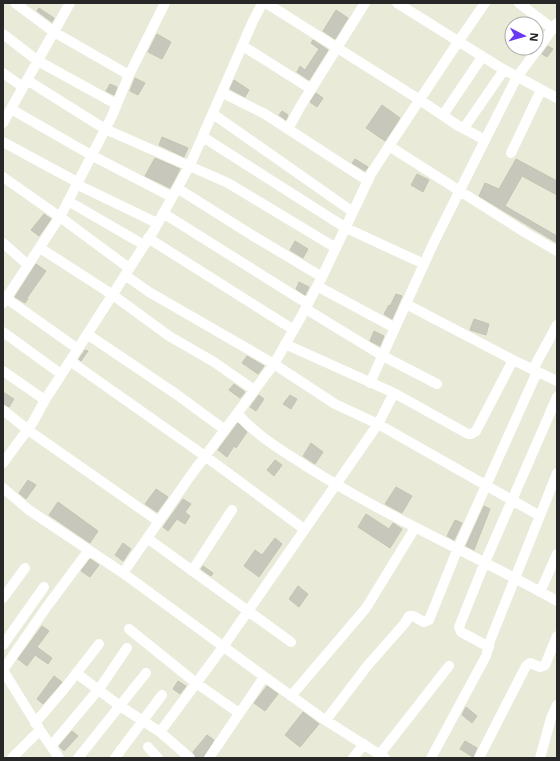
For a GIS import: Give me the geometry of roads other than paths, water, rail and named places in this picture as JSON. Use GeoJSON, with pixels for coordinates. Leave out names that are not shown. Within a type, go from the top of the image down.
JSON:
{"type":"FeatureCollection","features":[{"type":"Feature","properties":{"kind":"street"},"geometry":{"type":"LineString","coordinates":[[15,3],[54,32],[129,75]]}},
{"type":"Feature","properties":{"kind":"street"},"geometry":{"type":"LineString","coordinates":[[78,348],[4,299],[60,217],[105,129],[129,75],[165,3]]}},
{"type":"Feature","properties":{"kind":"street"},"geometry":{"type":"LineString","coordinates":[[3,463],[28,430],[70,360],[158,223],[190,165],[253,21],[262,4],[265,3],[485,140]]}},
{"type":"Feature","properties":{"kind":"street"},"geometry":{"type":"LineString","coordinates":[[288,129],[311,89],[365,3]]}},
{"type":"Feature","properties":{"kind":"street"},"geometry":{"type":"LineString","coordinates":[[397,3],[482,57],[557,98]]}},
{"type":"Feature","properties":{"kind":"street"},"geometry":{"type":"LineString","coordinates":[[123,573],[158,521],[274,364],[307,307],[368,182],[389,146],[458,42],[486,3]]}},
{"type":"Feature","properties":{"kind":"street"},"geometry":{"type":"LineString","coordinates":[[370,383],[459,190],[517,77],[555,26],[519,3]]}},
{"type":"Feature","properties":{"kind":"street"},"geometry":{"type":"LineString","coordinates":[[3,123],[54,32],[67,4]]}},
{"type":"Feature","properties":{"kind":"street"},"geometry":{"type":"LineString","coordinates":[[3,34],[38,61],[116,104]]}},
{"type":"Feature","properties":{"kind":"street"},"geometry":{"type":"LineString","coordinates":[[243,46],[311,89]]}},
{"type":"Feature","properties":{"kind":"street"},"geometry":{"type":"LineString","coordinates":[[443,115],[482,57]]}},
{"type":"Feature","properties":{"kind":"street"},"geometry":{"type":"LineString","coordinates":[[464,128],[504,70]]}},
{"type":"Feature","properties":{"kind":"street"},"geometry":{"type":"LineString","coordinates":[[3,73],[105,129],[190,165],[228,183],[336,248]]}},
{"type":"Feature","properties":{"kind":"street"},"geometry":{"type":"LineString","coordinates":[[511,154],[541,90]]}},
{"type":"Feature","properties":{"kind":"street"},"geometry":{"type":"LineString","coordinates":[[223,92],[265,114],[368,182]]}},
{"type":"Feature","properties":{"kind":"street"},"geometry":{"type":"LineString","coordinates":[[11,109],[91,155],[172,198]]}},
{"type":"Feature","properties":{"kind":"street"},"geometry":{"type":"LineString","coordinates":[[213,114],[353,212]]}},
{"type":"Feature","properties":{"kind":"street"},"geometry":{"type":"LineString","coordinates":[[203,137],[346,228],[424,264]]}},
{"type":"Feature","properties":{"kind":"street"},"geometry":{"type":"LineString","coordinates":[[3,142],[77,183],[158,223]]}},
{"type":"Feature","properties":{"kind":"street"},"geometry":{"type":"LineString","coordinates":[[389,146],[557,252]]}},
{"type":"Feature","properties":{"kind":"street"},"geometry":{"type":"LineString","coordinates":[[3,178],[60,217],[150,292],[274,364],[335,404],[378,424],[540,516]]}},
{"type":"Feature","properties":{"kind":"street"},"geometry":{"type":"LineString","coordinates":[[177,188],[250,234],[319,282],[395,328]]}},
{"type":"Feature","properties":{"kind":"street"},"geometry":{"type":"LineString","coordinates":[[68,201],[146,242],[294,330]]}},
{"type":"Feature","properties":{"kind":"street"},"geometry":{"type":"LineString","coordinates":[[164,212],[383,356],[437,384]]}},
{"type":"Feature","properties":{"kind":"street"},"geometry":{"type":"LineString","coordinates":[[3,242],[28,265]]}},
{"type":"Feature","properties":{"kind":"street"},"geometry":{"type":"LineString","coordinates":[[40,248],[113,294],[169,336],[214,362],[254,390]]}},
{"type":"Feature","properties":{"kind":"street"},"geometry":{"type":"LineString","coordinates":[[406,304],[513,360],[557,381]]}},
{"type":"Feature","properties":{"kind":"street"},"geometry":{"type":"LineString","coordinates":[[326,720],[368,665],[405,623],[409,616],[413,616],[424,622],[429,620],[458,548],[535,370],[557,325]]}},
{"type":"Feature","properties":{"kind":"street"},"geometry":{"type":"LineString","coordinates":[[3,332],[62,374]]}},
{"type":"Feature","properties":{"kind":"street"},"geometry":{"type":"LineString","coordinates":[[88,334],[176,394],[225,430]]}},
{"type":"Feature","properties":{"kind":"street"},"geometry":{"type":"LineString","coordinates":[[286,344],[394,393],[468,434],[476,431],[513,360]]}},
{"type":"Feature","properties":{"kind":"street"},"geometry":{"type":"LineString","coordinates":[[70,360],[205,456],[304,529]]}},
{"type":"Feature","properties":{"kind":"street"},"geometry":{"type":"LineString","coordinates":[[3,371],[45,400]]}},
{"type":"Feature","properties":{"kind":"street"},"geometry":{"type":"LineString","coordinates":[[160,732],[223,647],[378,424],[394,393]]}},
{"type":"Feature","properties":{"kind":"street"},"geometry":{"type":"LineString","coordinates":[[488,647],[460,632],[460,627],[485,562],[557,397]]}},
{"type":"Feature","properties":{"kind":"street"},"geometry":{"type":"LineString","coordinates":[[3,410],[28,430],[158,521]]}},
{"type":"Feature","properties":{"kind":"street"},"geometry":{"type":"LineString","coordinates":[[237,413],[268,442],[336,484],[414,528],[458,548],[557,601]]}},
{"type":"Feature","properties":{"kind":"street"},"geometry":{"type":"LineString","coordinates":[[431,758],[486,656],[514,577],[540,516],[555,486],[557,473]]}},
{"type":"Feature","properties":{"kind":"street"},"geometry":{"type":"LineString","coordinates":[[3,488],[29,510],[123,573],[264,677],[326,720],[382,756],[448,666]]}},
{"type":"Feature","properties":{"kind":"street"},"geometry":{"type":"LineString","coordinates":[[192,571],[232,510]]}},
{"type":"Feature","properties":{"kind":"street"},"geometry":{"type":"LineString","coordinates":[[291,696],[366,608],[414,528]]}},
{"type":"Feature","properties":{"kind":"street"},"geometry":{"type":"LineString","coordinates":[[147,538],[291,642]]}},
{"type":"Feature","properties":{"kind":"street"},"geometry":{"type":"LineString","coordinates":[[59,758],[3,670],[48,605],[89,550]]}},
{"type":"Feature","properties":{"kind":"street"},"geometry":{"type":"LineString","coordinates":[[540,592],[557,554]]}},
{"type":"Feature","properties":{"kind":"street"},"geometry":{"type":"LineString","coordinates":[[3,598],[24,568]]}},
{"type":"Feature","properties":{"kind":"street"},"geometry":{"type":"LineString","coordinates":[[3,645],[44,587]]}},
{"type":"Feature","properties":{"kind":"street"},"geometry":{"type":"LineString","coordinates":[[129,630],[196,683],[240,713]]}},
{"type":"Feature","properties":{"kind":"street"},"geometry":{"type":"LineString","coordinates":[[479,758],[526,666],[530,663],[540,667],[545,665],[557,636]]}},
{"type":"Feature","properties":{"kind":"street"},"geometry":{"type":"LineString","coordinates":[[12,758],[38,727],[49,708],[99,644]]}},
{"type":"Feature","properties":{"kind":"street"},"geometry":{"type":"LineString","coordinates":[[51,746],[99,689],[127,648]]}},
{"type":"Feature","properties":{"kind":"street"},"geometry":{"type":"LineString","coordinates":[[76,673],[120,706],[160,732],[190,758]]}},
{"type":"Feature","properties":{"kind":"street"},"geometry":{"type":"LineString","coordinates":[[78,758],[146,673]]}},
{"type":"Feature","properties":{"kind":"street"},"geometry":{"type":"LineString","coordinates":[[209,758],[264,677]]}},
{"type":"Feature","properties":{"kind":"street"},"geometry":{"type":"LineString","coordinates":[[115,758],[162,695]]}},
{"type":"Feature","properties":{"kind":"street"},"geometry":{"type":"LineString","coordinates":[[540,758],[551,718],[557,705]]}},
{"type":"Feature","properties":{"kind":"street"},"geometry":{"type":"LineString","coordinates":[[354,758],[364,744]]}},
{"type":"Feature","properties":{"kind":"street"},"geometry":{"type":"LineString","coordinates":[[148,747],[158,758]]}}]}
